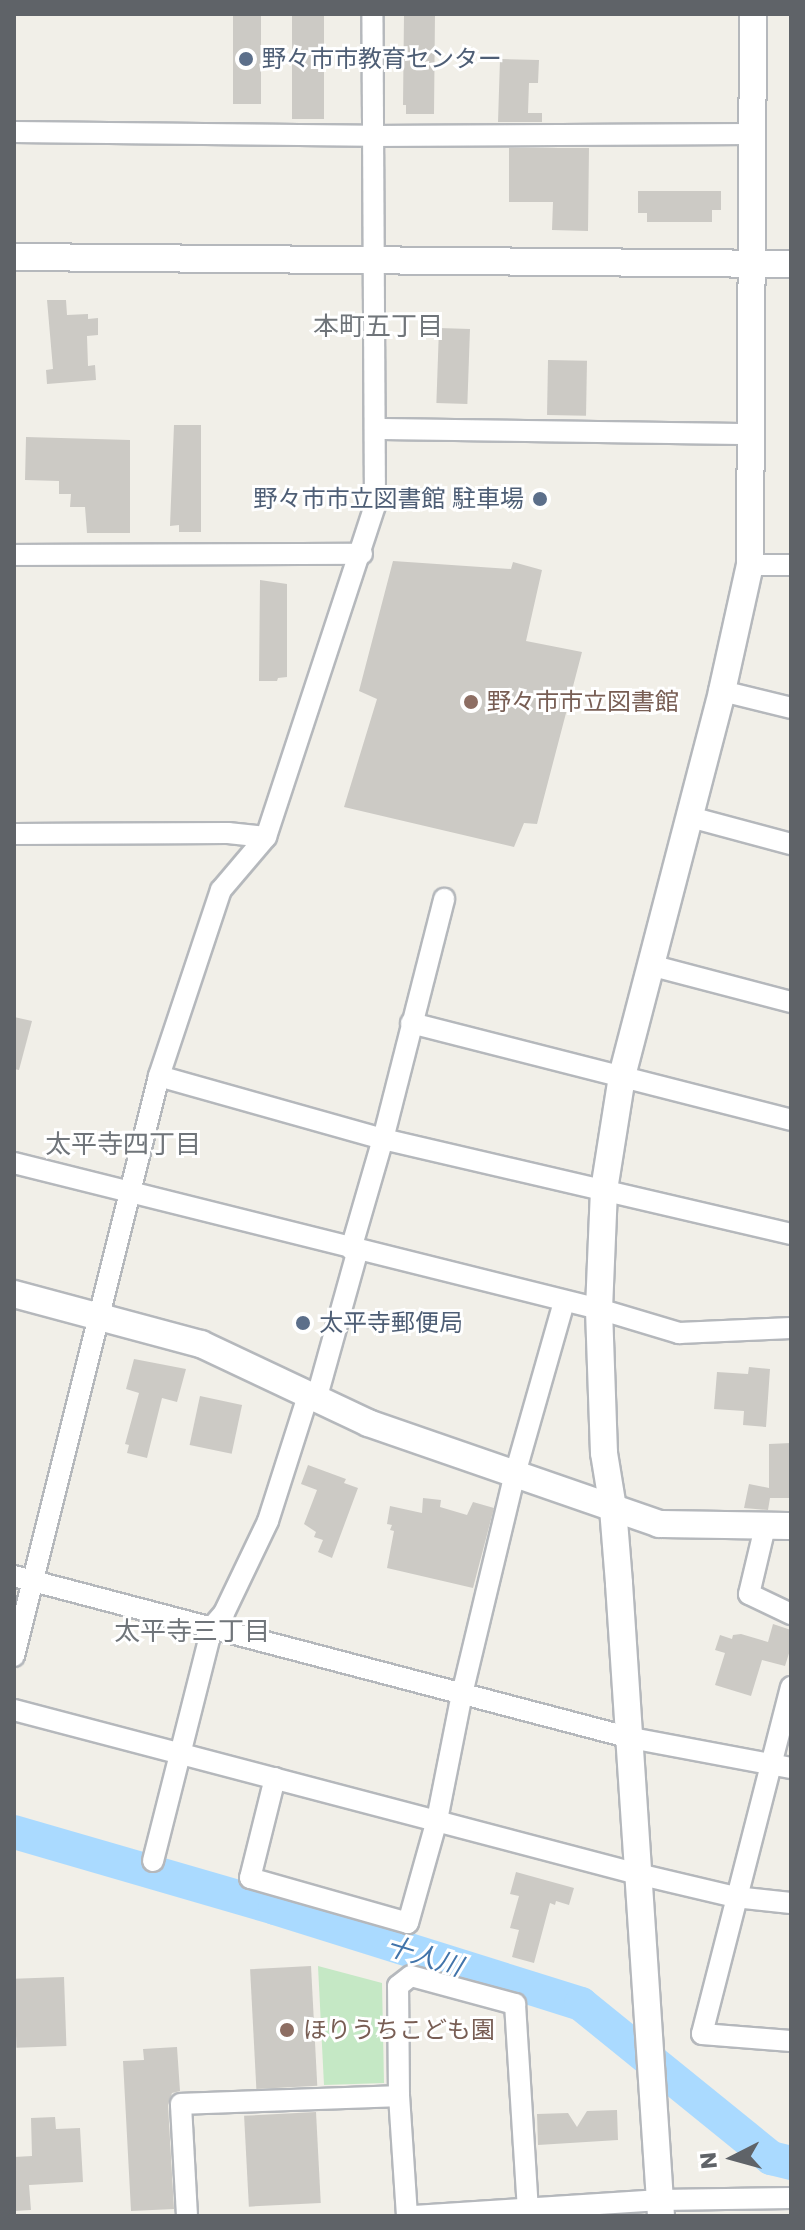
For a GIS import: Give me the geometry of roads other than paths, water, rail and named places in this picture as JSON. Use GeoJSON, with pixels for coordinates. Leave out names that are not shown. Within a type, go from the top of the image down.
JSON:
{"type":"FeatureCollection","features":[{"type":"Feature","properties":{"kind":"street"},"geometry":{"type":"LineString","coordinates":[[14,1656],[22,1578],[132,1193],[159,1076],[221,890],[266,837],[362,554],[375,506],[370,136],[372,14]]}},
{"type":"Feature","properties":{"kind":"street"},"geometry":{"type":"LineString","coordinates":[[660,2208],[631,1738],[613,1508],[604,1453],[599,1309],[604,1190],[622,1076],[722,691],[750,565],[749,264],[753,14]]}},
{"type":"Feature","properties":{"kind":"street"},"geometry":{"type":"LineString","coordinates":[[14,132],[370,136],[751,134]]}},
{"type":"Feature","properties":{"kind":"street"},"geometry":{"type":"LineString","coordinates":[[14,257],[791,264]]}},
{"type":"Feature","properties":{"kind":"street"},"geometry":{"type":"LineString","coordinates":[[375,429],[749,434]]}},
{"type":"Feature","properties":{"kind":"street"},"geometry":{"type":"LineString","coordinates":[[14,555],[362,554]]}},
{"type":"Feature","properties":{"kind":"street"},"geometry":{"type":"LineString","coordinates":[[750,565],[791,565]]}},
{"type":"Feature","properties":{"kind":"street"},"geometry":{"type":"LineString","coordinates":[[722,691],[791,708]]}},
{"type":"Feature","properties":{"kind":"street"},"geometry":{"type":"LineString","coordinates":[[690,817],[791,844]]}},
{"type":"Feature","properties":{"kind":"street"},"geometry":{"type":"LineString","coordinates":[[14,834],[228,833],[266,837]]}},
{"type":"Feature","properties":{"kind":"street"},"geometry":{"type":"LineString","coordinates":[[153,1861],[212,1627],[224,1613],[268,1521],[312,1398],[354,1249],[444,899]]}},
{"type":"Feature","properties":{"kind":"street"},"geometry":{"type":"LineString","coordinates":[[650,965],[791,1002]]}},
{"type":"Feature","properties":{"kind":"street"},"geometry":{"type":"LineString","coordinates":[[411,1023],[791,1120]]}},
{"type":"Feature","properties":{"kind":"street"},"geometry":{"type":"LineString","coordinates":[[159,1076],[383,1139],[791,1234]]}},
{"type":"Feature","properties":{"kind":"street"},"geometry":{"type":"LineString","coordinates":[[14,1163],[599,1309],[679,1333],[791,1328]]}},
{"type":"Feature","properties":{"kind":"street"},"geometry":{"type":"LineString","coordinates":[[14,1294],[201,1344],[368,1423],[670,1527],[791,1526]]}},
{"type":"Feature","properties":{"kind":"street"},"geometry":{"type":"LineString","coordinates":[[275,1778],[250,1878],[408,1923],[437,1820],[462,1694],[515,1474],[564,1302]]}},
{"type":"Feature","properties":{"kind":"street"},"geometry":{"type":"LineString","coordinates":[[765,1527],[749,1594],[791,1614]]}},
{"type":"Feature","properties":{"kind":"street"},"geometry":{"type":"LineString","coordinates":[[22,1578],[631,1738],[782,1766]]}},
{"type":"Feature","properties":{"kind":"street"},"geometry":{"type":"LineString","coordinates":[[791,1687],[782,1766],[735,1897],[702,2034],[791,2041]]}},
{"type":"Feature","properties":{"kind":"street"},"geometry":{"type":"LineString","coordinates":[[14,1710],[638,1874],[735,1897],[791,1903]]}},
{"type":"Feature","properties":{"kind":"street"},"geometry":{"type":"LineString","coordinates":[[407,2216],[399,2096],[398,1986],[411,1976],[515,2004],[528,2209]]}},
{"type":"Feature","properties":{"kind":"street"},"geometry":{"type":"LineString","coordinates":[[187,2216],[181,2104],[399,2096]]}},
{"type":"Feature","properties":{"kind":"street"},"geometry":{"type":"LineString","coordinates":[[414,2216],[528,2209],[660,2208],[791,2198]]}},
{"type":"Feature","properties":{"kind":"waterway","name":"十人川"},"geometry":{"type":"LineString","coordinates":[[14,1832],[275,1908],[581,2004],[771,2158],[791,2163]]}},
{"type":"Feature","properties":{"kind":"place","name":"野々市市教育センター"},"geometry":{"type":"Point","coordinates":[246,59]}},
{"type":"Feature","properties":{"kind":"place","name":"野々市市立図書館 駐車場"},"geometry":{"type":"Point","coordinates":[540,499]}},
{"type":"Feature","properties":{"kind":"place","name":"野々市市立図書館"},"geometry":{"type":"Point","coordinates":[471,702]}},
{"type":"Feature","properties":{"kind":"place","name":"太平寺郵便局"},"geometry":{"type":"Point","coordinates":[303,1323]}},
{"type":"Feature","properties":{"kind":"place","name":"ほりうちこども園"},"geometry":{"type":"Point","coordinates":[287,2030]}},
{"type":"Feature","properties":{"kind":"district","name":"本町五丁目"},"geometry":{"type":"Point","coordinates":[378,327]}},
{"type":"Feature","properties":{"kind":"district","name":"太平寺四丁目"},"geometry":{"type":"Point","coordinates":[123,1145]}},
{"type":"Feature","properties":{"kind":"district","name":"太平寺三丁目"},"geometry":{"type":"Point","coordinates":[192,1632]}}]}
